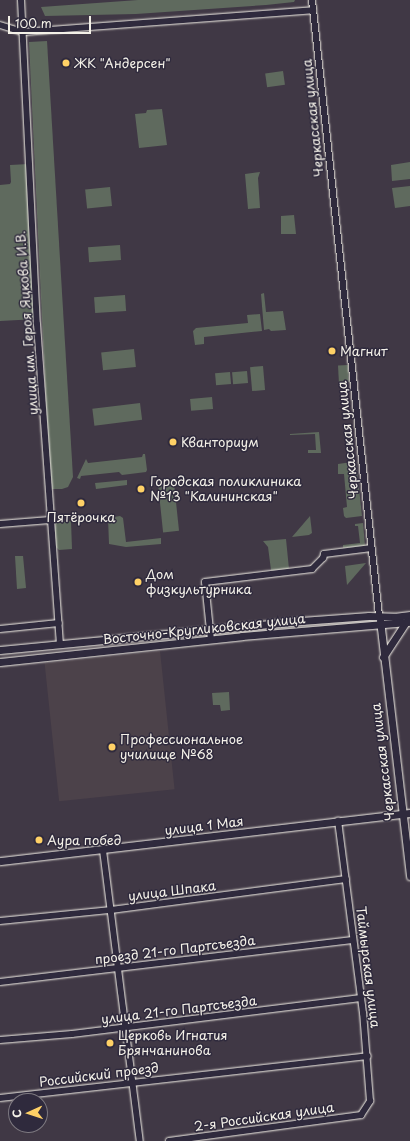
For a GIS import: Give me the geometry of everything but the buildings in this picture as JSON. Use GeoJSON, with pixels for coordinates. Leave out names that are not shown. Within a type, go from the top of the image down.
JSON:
{"type":"FeatureCollection","features":[{"type":"Feature","properties":{"kind":"street","name":"улица им. Героя Яцкова И.В."},"geometry":{"type":"LineString","coordinates":[[21,0],[37,319],[50,520],[60,644]]}},
{"type":"Feature","properties":{"kind":"street","name":"Черкасская улица"},"geometry":{"type":"LineString","coordinates":[[312,0],[383,657],[410,876]]}},
{"type":"Feature","properties":{"kind":"street"},"geometry":{"type":"LineString","coordinates":[[0,25],[23,32],[313,10]]}},
{"type":"Feature","properties":{"kind":"street"},"geometry":{"type":"LineString","coordinates":[[0,524],[50,520]]}},
{"type":"Feature","properties":{"kind":"street"},"geometry":{"type":"LineString","coordinates":[[211,640],[205,582],[312,569],[323,558],[324,554],[372,548]]}},
{"type":"Feature","properties":{"kind":"street","name":"Восточно-Кругликовская улица"},"geometry":{"type":"LineString","coordinates":[[0,650],[210,630],[379,616],[394,617],[410,615]]}},
{"type":"Feature","properties":{"kind":"street"},"geometry":{"type":"LineString","coordinates":[[383,657],[408,622]]}},
{"type":"Feature","properties":{"kind":"street","name":"Восточно-Кругликовская улица"},"geometry":{"type":"LineString","coordinates":[[0,662],[211,640],[408,622]]}},
{"type":"Feature","properties":{"kind":"street"},"geometry":{"type":"LineString","coordinates":[[0,629],[59,623]]}},
{"type":"Feature","properties":{"kind":"street","name":"улица 1 Мая"},"geometry":{"type":"LineString","coordinates":[[0,861],[410,813]]}},
{"type":"Feature","properties":{"kind":"street","name":"Таймырская улица"},"geometry":{"type":"LineString","coordinates":[[338,821],[368,1056],[370,1101],[361,1115]]}},
{"type":"Feature","properties":{"kind":"street"},"geometry":{"type":"LineString","coordinates":[[103,850],[140,1141]]}},
{"type":"Feature","properties":{"kind":"street","name":"улица Шпака"},"geometry":{"type":"LineString","coordinates":[[0,921],[111,910],[346,879]]}},
{"type":"Feature","properties":{"kind":"street","name":"проезд 21-го Партсъезда"},"geometry":{"type":"LineString","coordinates":[[0,982],[353,940]]}},
{"type":"Feature","properties":{"kind":"street","name":"улица 21-го Партсъезда"},"geometry":{"type":"LineString","coordinates":[[0,1040],[126,1028],[361,998]]}},
{"type":"Feature","properties":{"kind":"street","name":"Российский проезд"},"geometry":{"type":"LineString","coordinates":[[0,1098],[368,1056]]}},
{"type":"Feature","properties":{"kind":"street","name":"2-я Российская улица"},"geometry":{"type":"LineString","coordinates":[[169,1141],[361,1115]]}},
{"type":"Feature","properties":{"kind":"shaded area","name":"Профессиональное училище №68"},"geometry":{"type":"Polygon","coordinates":[[[160,651],[175,789],[59,801],[45,663],[160,651]]]}},
{"type":"Feature","properties":{"kind":"green space"},"geometry":{"type":"Polygon","coordinates":[[[138,0],[295,0],[294,2],[266,5],[136,14],[45,16],[41,7],[138,0]]]}},
{"type":"Feature","properties":{"kind":"green space"},"geometry":{"type":"Polygon","coordinates":[[[47,41],[73,477],[68,487],[62,489],[50,489],[29,42],[47,41]]]}},
{"type":"Feature","properties":{"kind":"green space"},"geometry":{"type":"Polygon","coordinates":[[[283,71],[285,85],[267,87],[265,74],[283,71]]]}},
{"type":"Feature","properties":{"kind":"green space"},"geometry":{"type":"Polygon","coordinates":[[[162,109],[167,145],[139,148],[135,114],[146,113],[147,110],[162,109]]]}},
{"type":"Feature","properties":{"kind":"green space"},"geometry":{"type":"Polygon","coordinates":[[[410,162],[410,179],[392,181],[391,165],[410,162]]]}},
{"type":"Feature","properties":{"kind":"green space"},"geometry":{"type":"Polygon","coordinates":[[[29,164],[37,319],[0,321],[0,185],[10,184],[11,182],[10,165],[29,164]]]}},
{"type":"Feature","properties":{"kind":"green space"},"geometry":{"type":"Polygon","coordinates":[[[260,172],[258,178],[260,208],[248,209],[245,174],[260,172]]]}},
{"type":"Feature","properties":{"kind":"green space"},"geometry":{"type":"Polygon","coordinates":[[[410,186],[410,206],[395,208],[392,188],[410,186]]]}},
{"type":"Feature","properties":{"kind":"green space"},"geometry":{"type":"Polygon","coordinates":[[[110,187],[112,206],[87,209],[85,190],[110,187]]]}},
{"type":"Feature","properties":{"kind":"green space"},"geometry":{"type":"Polygon","coordinates":[[[294,215],[296,234],[281,234],[281,216],[294,215]]]}},
{"type":"Feature","properties":{"kind":"green space"},"geometry":{"type":"Polygon","coordinates":[[[120,245],[121,260],[89,262],[88,247],[120,245]]]}},
{"type":"Feature","properties":{"kind":"green space"},"geometry":{"type":"Polygon","coordinates":[[[264,293],[266,312],[283,311],[286,330],[264,330],[261,294],[264,293]]]}},
{"type":"Feature","properties":{"kind":"green space"},"geometry":{"type":"Polygon","coordinates":[[[125,295],[126,311],[95,313],[94,297],[125,295]]]}},
{"type":"Feature","properties":{"kind":"green space"},"geometry":{"type":"Polygon","coordinates":[[[260,314],[262,331],[204,337],[204,344],[195,345],[193,331],[196,328],[248,323],[247,315],[260,314]]]}},
{"type":"Feature","properties":{"kind":"green space"},"geometry":{"type":"Polygon","coordinates":[[[134,349],[136,367],[103,370],[101,352],[134,349]]]}},
{"type":"Feature","properties":{"kind":"green space"},"geometry":{"type":"Polygon","coordinates":[[[348,365],[349,382],[339,383],[338,366],[348,365]]]}},
{"type":"Feature","properties":{"kind":"green space"},"geometry":{"type":"Polygon","coordinates":[[[263,366],[265,390],[252,391],[250,367],[263,366]]]}},
{"type":"Feature","properties":{"kind":"green space"},"geometry":{"type":"Polygon","coordinates":[[[247,371],[248,383],[233,384],[232,372],[247,371]]]}},
{"type":"Feature","properties":{"kind":"green space"},"geometry":{"type":"Polygon","coordinates":[[[230,372],[231,384],[216,385],[215,373],[230,372]]]}},
{"type":"Feature","properties":{"kind":"green space"},"geometry":{"type":"Polygon","coordinates":[[[212,397],[213,409],[191,411],[190,399],[212,397]]]}},
{"type":"Feature","properties":{"kind":"green space"},"geometry":{"type":"Polygon","coordinates":[[[140,403],[142,420],[94,426],[92,409],[140,403]]]}},
{"type":"Feature","properties":{"kind":"green space"},"geometry":{"type":"Polygon","coordinates":[[[319,432],[321,453],[308,453],[308,450],[316,450],[315,434],[290,435],[290,434],[319,432]]]}},
{"type":"Feature","properties":{"kind":"green space"},"geometry":{"type":"Polygon","coordinates":[[[143,454],[145,454],[146,472],[122,475],[119,472],[81,476],[80,479],[77,478],[86,459],[88,463],[142,457],[143,454]]]}},
{"type":"Feature","properties":{"kind":"green space"},"geometry":{"type":"Polygon","coordinates":[[[352,458],[356,461],[362,516],[346,518],[344,516],[343,508],[347,507],[344,474],[338,474],[338,464],[352,462],[352,458]]]}},
{"type":"Feature","properties":{"kind":"green space"},"geometry":{"type":"Polygon","coordinates":[[[127,480],[127,485],[96,489],[95,483],[127,480]]]}},
{"type":"Feature","properties":{"kind":"green space"},"geometry":{"type":"Polygon","coordinates":[[[174,483],[179,531],[163,532],[158,485],[174,483]]]}},
{"type":"Feature","properties":{"kind":"green space"},"geometry":{"type":"Polygon","coordinates":[[[120,516],[123,518],[126,542],[161,538],[161,544],[126,547],[109,544],[108,518],[120,516]]]}},
{"type":"Feature","properties":{"kind":"green space"},"geometry":{"type":"Polygon","coordinates":[[[310,516],[312,533],[309,535],[292,537],[310,516]]]}},
{"type":"Feature","properties":{"kind":"green space"},"geometry":{"type":"Polygon","coordinates":[[[71,521],[72,549],[59,550],[55,546],[54,527],[56,523],[71,521]]]}},
{"type":"Feature","properties":{"kind":"green space"},"geometry":{"type":"Polygon","coordinates":[[[363,523],[365,546],[343,548],[343,545],[360,543],[358,526],[355,526],[355,524],[363,523]]]}},
{"type":"Feature","properties":{"kind":"green space"},"geometry":{"type":"Polygon","coordinates":[[[286,539],[289,569],[273,571],[271,570],[268,547],[263,541],[286,539]]]}},
{"type":"Feature","properties":{"kind":"green space"},"geometry":{"type":"Polygon","coordinates":[[[15,556],[23,556],[26,588],[17,589],[15,556]]]}},
{"type":"Feature","properties":{"kind":"green space"},"geometry":{"type":"Polygon","coordinates":[[[366,563],[347,585],[345,566],[366,563]]]}},
{"type":"Feature","properties":{"kind":"green space"},"geometry":{"type":"Polygon","coordinates":[[[229,692],[230,710],[221,711],[220,705],[213,705],[212,693],[229,692]]]}},
{"type":"Feature","properties":{"kind":"place","name":"ЖК \"Андерсен\""},"geometry":{"type":"Point","coordinates":[66,63]}},
{"type":"Feature","properties":{"kind":"place","name":"Магнит"},"geometry":{"type":"Point","coordinates":[332,351]}},
{"type":"Feature","properties":{"kind":"place","name":"Кванториум"},"geometry":{"type":"Point","coordinates":[173,442]}},
{"type":"Feature","properties":{"kind":"place","name":"Городская поликлиника №13 \"Калининская\""},"geometry":{"type":"Point","coordinates":[141,489]}},
{"type":"Feature","properties":{"kind":"place","name":"Пятёрочка"},"geometry":{"type":"Point","coordinates":[81,503]}},
{"type":"Feature","properties":{"kind":"place","name":"Дом физкультурника"},"geometry":{"type":"Point","coordinates":[138,582]}},
{"type":"Feature","properties":{"kind":"place","name":"Профессиональное училище №68"},"geometry":{"type":"Point","coordinates":[112,747]}},
{"type":"Feature","properties":{"kind":"place","name":"Аура побед"},"geometry":{"type":"Point","coordinates":[39,840]}},
{"type":"Feature","properties":{"kind":"place","name":"Церковь Игнатия Брянчанинова"},"geometry":{"type":"Point","coordinates":[110,1043]}}]}
